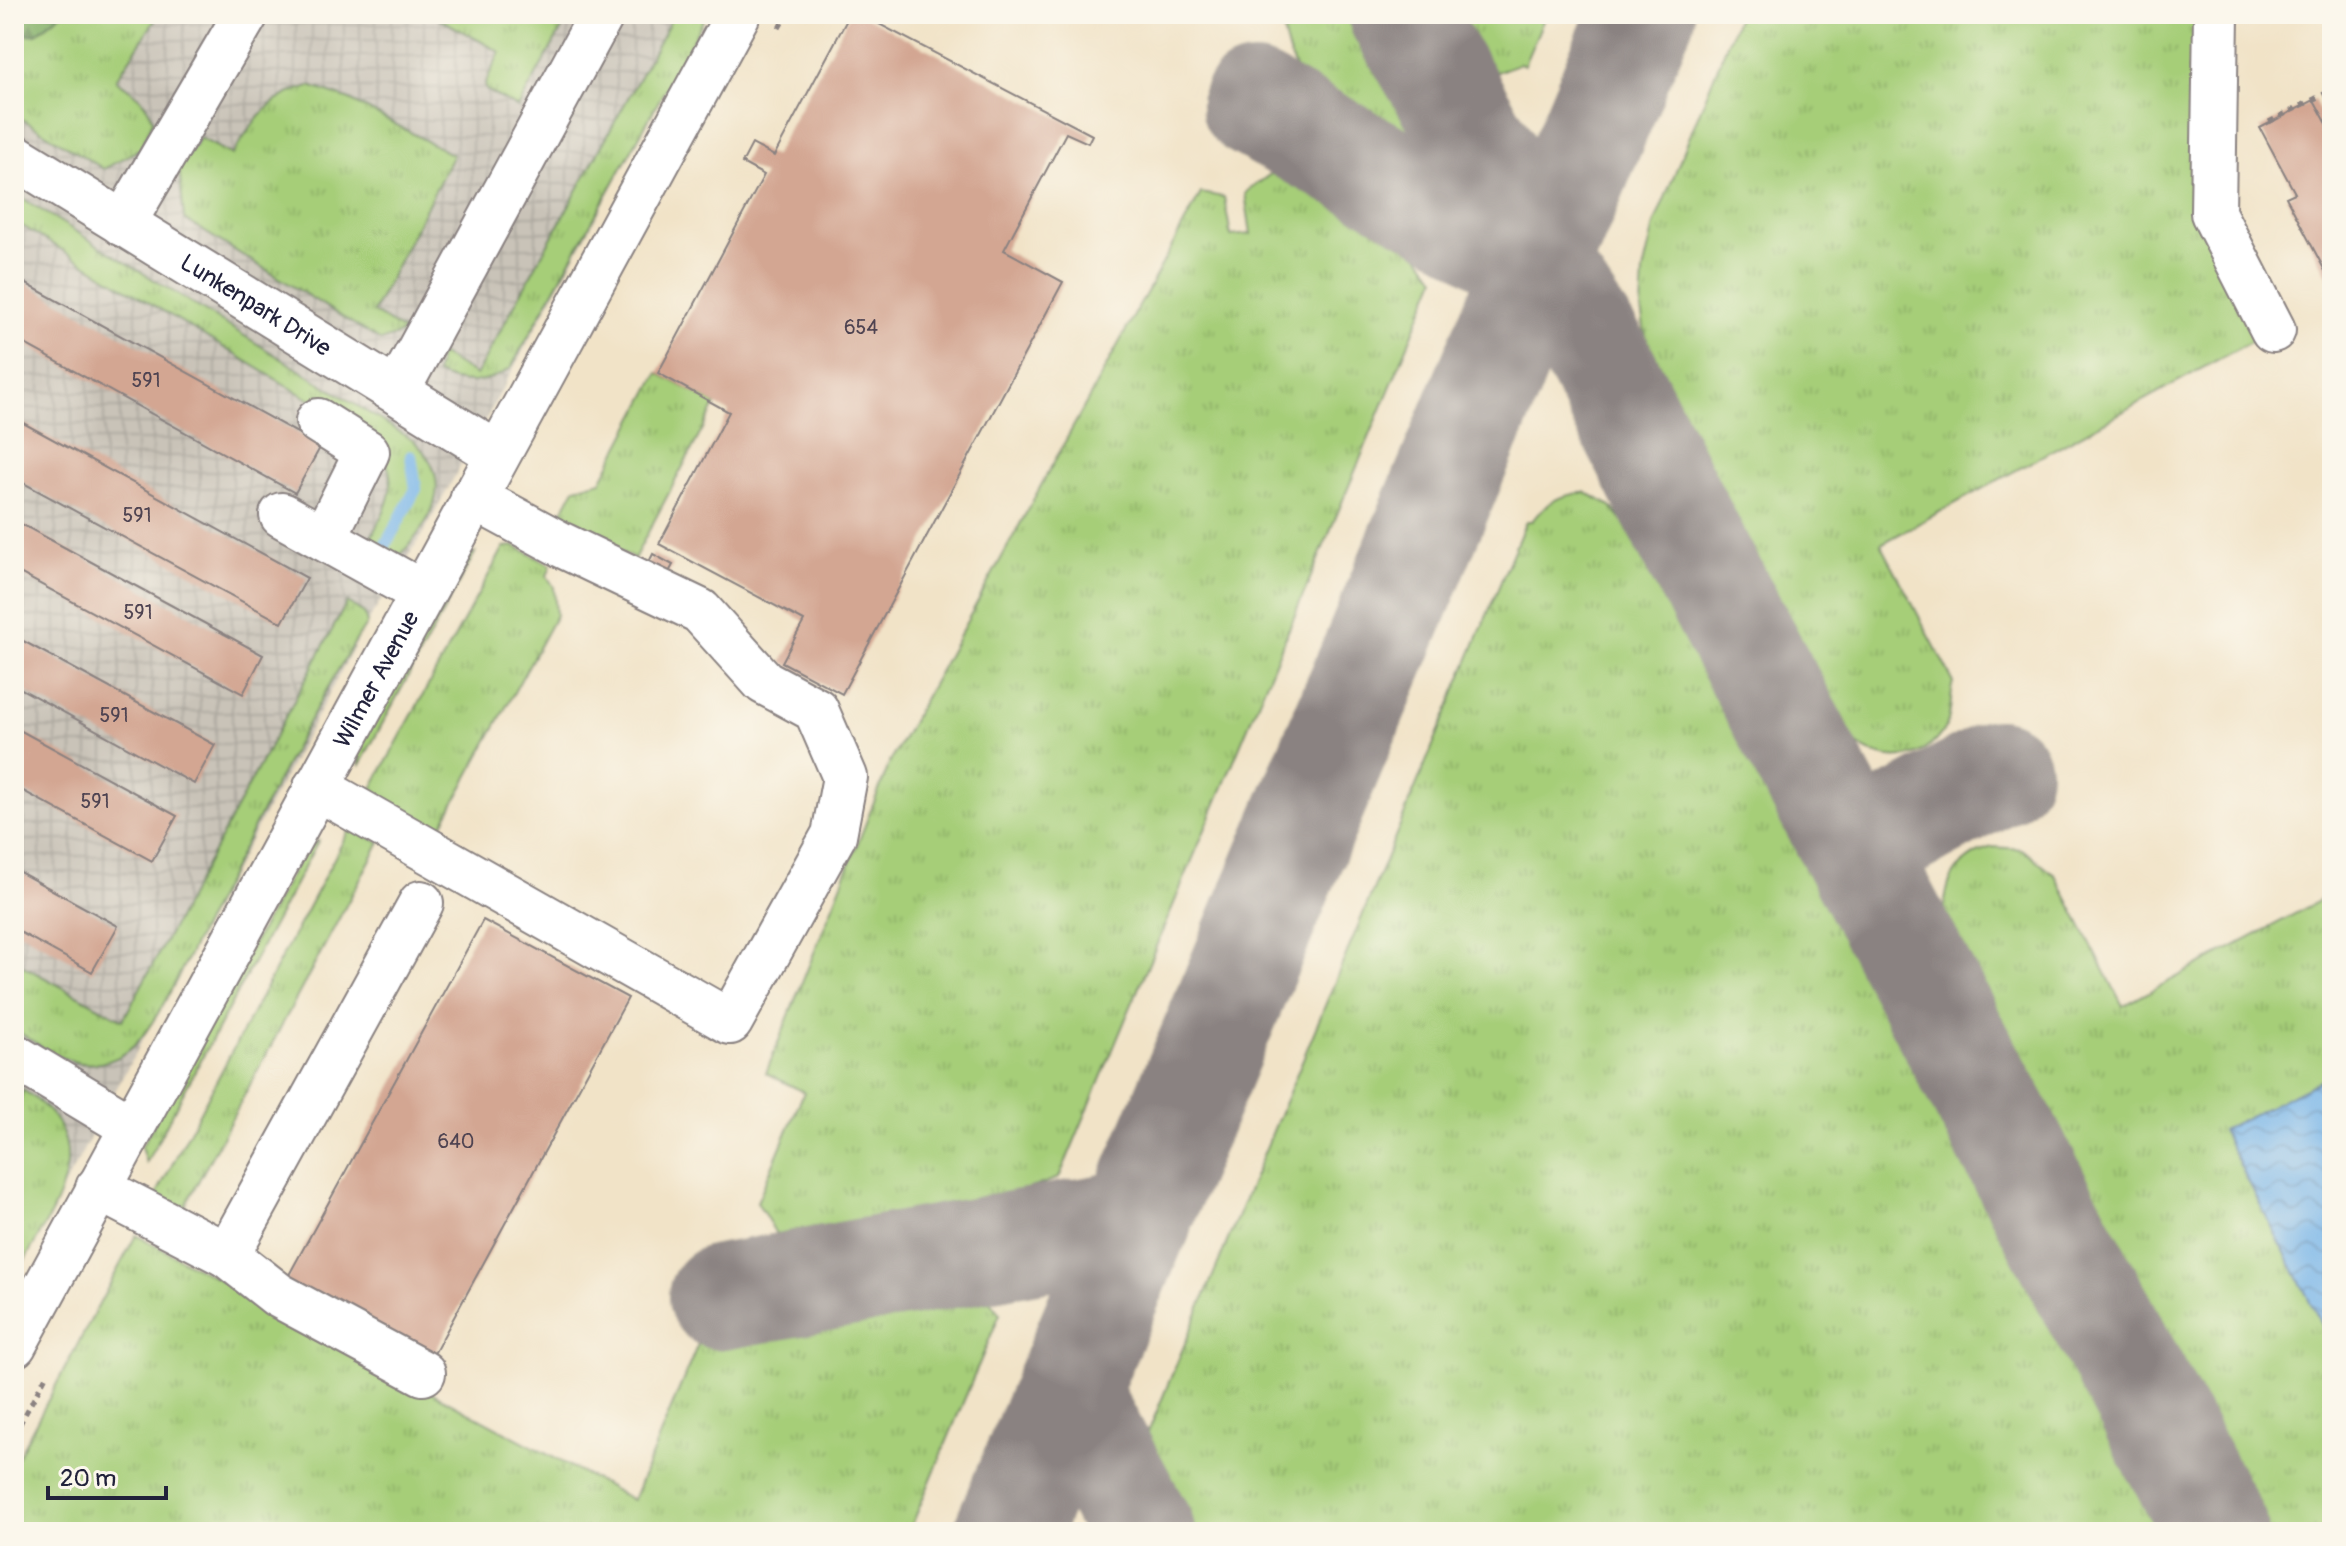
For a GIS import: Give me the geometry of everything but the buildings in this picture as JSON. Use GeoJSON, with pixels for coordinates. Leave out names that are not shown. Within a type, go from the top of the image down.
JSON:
{"type":"FeatureCollection","features":[{"type":"Feature","properties":{"kind":"street"},"geometry":{"type":"LineString","coordinates":[[123,224],[246,14]]}},
{"type":"Feature","properties":{"kind":"street"},"geometry":{"type":"LineString","coordinates":[[397,391],[602,14]]}},
{"type":"Feature","properties":{"kind":"street","name":"Wilmer Avenue"},"geometry":{"type":"LineString","coordinates":[[14,1345],[496,453],[738,14]]}},
{"type":"Feature","properties":{"kind":"street"},"geometry":{"type":"LineString","coordinates":[[2216,14],[2213,213],[2273,330]]}},
{"type":"Feature","properties":{"kind":"street","name":"Lunkenpark Drive"},"geometry":{"type":"LineString","coordinates":[[14,156],[496,453]]}},
{"type":"Feature","properties":{"kind":"street"},"geometry":{"type":"LineString","coordinates":[[318,421],[367,452],[324,538]]}},
{"type":"Feature","properties":{"kind":"street"},"geometry":{"type":"LineString","coordinates":[[316,787],[730,1022],[834,835],[845,777],[816,710],[764,682],[700,611],[562,545],[473,497]]}},
{"type":"Feature","properties":{"kind":"street"},"geometry":{"type":"LineString","coordinates":[[282,515],[421,592]]}},
{"type":"Feature","properties":{"kind":"street"},"geometry":{"type":"LineString","coordinates":[[227,1255],[421,903]]}},
{"type":"Feature","properties":{"kind":"street"},"geometry":{"type":"LineString","coordinates":[[14,1056],[132,1127]]}},
{"type":"Feature","properties":{"kind":"street"},"geometry":{"type":"LineString","coordinates":[[98,1188],[227,1255],[278,1295],[423,1373]]}},
{"type":"Feature","properties":{"kind":"path"},"geometry":{"type":"LineString","coordinates":[[2269,122],[2332,90]]}},
{"type":"Feature","properties":{"kind":"shaded area"},"geometry":{"type":"Polygon","coordinates":[[[14,14],[707,14],[427,527],[367,623],[14,1279],[14,14]]]}},
{"type":"Feature","properties":{"kind":"green space"},"geometry":{"type":"Polygon","coordinates":[[[14,14],[61,14],[36,34],[14,35],[14,14]]]}},
{"type":"Feature","properties":{"kind":"green space"},"geometry":{"type":"Polygon","coordinates":[[[61,14],[159,14],[116,80],[143,102],[153,121],[140,149],[104,169],[14,114],[14,35],[36,34],[61,14]]]}},
{"type":"Feature","properties":{"kind":"green space"},"geometry":{"type":"Polygon","coordinates":[[[431,14],[570,14],[518,108],[486,90],[485,84],[500,52],[431,14]]]}},
{"type":"Feature","properties":{"kind":"green space"},"geometry":{"type":"Polygon","coordinates":[[[674,14],[707,14],[511,368],[493,378],[474,382],[456,381],[436,374],[440,354],[476,375],[674,14]]]}},
{"type":"Feature","properties":{"kind":"green space"},"geometry":{"type":"Polygon","coordinates":[[[1280,14],[1375,14],[1429,115],[1427,140],[1405,154],[1357,128],[1321,103],[1295,68],[1280,14]]]}},
{"type":"Feature","properties":{"kind":"green space"},"geometry":{"type":"Polygon","coordinates":[[[1445,14],[1546,14],[1524,65],[1520,63],[1497,72],[1472,66],[1445,14]]]}},
{"type":"Feature","properties":{"kind":"green space"},"geometry":{"type":"Polygon","coordinates":[[[1739,14],[2195,14],[2254,340],[1881,544],[1954,683],[1946,726],[1923,751],[1909,756],[1895,758],[1880,755],[1852,741],[1840,729],[1656,384],[1661,380],[1646,340],[1641,309],[1643,272],[1654,225],[1739,14]]]}},
{"type":"Feature","properties":{"kind":"green space"},"geometry":{"type":"Polygon","coordinates":[[[310,86],[350,100],[453,155],[373,312],[405,332],[381,341],[184,219],[179,168],[200,138],[232,155],[255,121],[272,103],[310,86]]]}},
{"type":"Feature","properties":{"kind":"green space"},"geometry":{"type":"Polygon","coordinates":[[[1288,161],[1388,215],[1436,278],[1059,1178],[1019,1192],[776,1234],[757,1202],[804,1092],[766,1073],[891,760],[1201,193],[1224,197],[1231,236],[1251,234],[1245,193],[1288,161]]]}},
{"type":"Feature","properties":{"kind":"green space"},"geometry":{"type":"Polygon","coordinates":[[[14,193],[414,441],[427,456],[437,486],[430,515],[399,557],[366,547],[387,504],[391,479],[388,466],[370,436],[14,221],[14,193]]]}},
{"type":"Feature","properties":{"kind":"green space"},"geometry":{"type":"Polygon","coordinates":[[[658,373],[716,404],[634,559],[559,518],[575,488],[601,481],[658,373]]]}},
{"type":"Feature","properties":{"kind":"green space"},"geometry":{"type":"Polygon","coordinates":[[[1585,492],[1611,506],[1620,518],[1625,516],[2165,1532],[1197,1532],[1147,1435],[1526,521],[1532,521],[1555,500],[1585,492]]]}},
{"type":"Feature","properties":{"kind":"green space"},"geometry":{"type":"Polygon","coordinates":[[[515,546],[551,565],[547,576],[554,587],[556,615],[436,836],[376,801],[371,790],[504,547],[515,546]]]}},
{"type":"Feature","properties":{"kind":"green space"},"geometry":{"type":"Polygon","coordinates":[[[475,553],[360,765],[356,753],[463,556],[475,553]]]}},
{"type":"Feature","properties":{"kind":"green space"},"geometry":{"type":"Polygon","coordinates":[[[347,602],[364,613],[367,623],[302,734],[179,975],[147,1030],[125,1053],[95,1064],[81,1063],[53,1053],[14,1029],[14,961],[123,1020],[347,602]]]}},
{"type":"Feature","properties":{"kind":"green space"},"geometry":{"type":"Polygon","coordinates":[[[349,830],[380,842],[184,1208],[156,1195],[349,830]]]}},
{"type":"Feature","properties":{"kind":"green space"},"geometry":{"type":"Polygon","coordinates":[[[318,841],[146,1163],[141,1147],[307,845],[318,841]]]}},
{"type":"Feature","properties":{"kind":"green space"},"geometry":{"type":"Polygon","coordinates":[[[1992,847],[2022,849],[2055,875],[2123,1006],[2326,897],[2332,908],[2332,1075],[2222,1130],[2332,1344],[2332,1532],[2266,1532],[1945,926],[1945,899],[1952,877],[1968,859],[1992,847]]]}},
{"type":"Feature","properties":{"kind":"green space"},"geometry":{"type":"Polygon","coordinates":[[[23,1090],[49,1111],[63,1133],[67,1156],[64,1180],[56,1204],[14,1279],[14,1116],[23,1090]]]}},
{"type":"Feature","properties":{"kind":"green space"},"geometry":{"type":"Polygon","coordinates":[[[136,1235],[633,1500],[698,1344],[982,1291],[1000,1314],[909,1532],[14,1532],[14,1464],[136,1235]]]}},
{"type":"Feature","properties":{"kind":"water"},"geometry":{"type":"Polygon","coordinates":[[[2332,1075],[2332,1344],[2222,1130],[2332,1075]]]}},
{"type":"Feature","properties":{"kind":"waterway"},"geometry":{"type":"LineString","coordinates":[[380,555],[416,489],[411,456]]}},
{"type":"Feature","properties":{"kind":"taxiway"},"geometry":{"type":"LineString","coordinates":[[1401,14],[1486,158],[1537,265],[1599,359],[1700,559],[2216,1532]]}},
{"type":"Feature","properties":{"kind":"taxiway"},"geometry":{"type":"LineString","coordinates":[[1007,1532],[1642,14]]}},
{"type":"Feature","properties":{"kind":"taxiway"},"geometry":{"type":"LineString","coordinates":[[1254,105],[1458,217],[1537,265]]}},
{"type":"Feature","properties":{"kind":"taxiway"},"geometry":{"type":"LineString","coordinates":[[1855,850],[1998,772]]}},
{"type":"Feature","properties":{"kind":"taxiway"},"geometry":{"type":"LineString","coordinates":[[721,1297],[1139,1221]]}},
{"type":"Feature","properties":{"kind":"taxiway"},"geometry":{"type":"LineString","coordinates":[[1066,1390],[1142,1532]]}}]}
